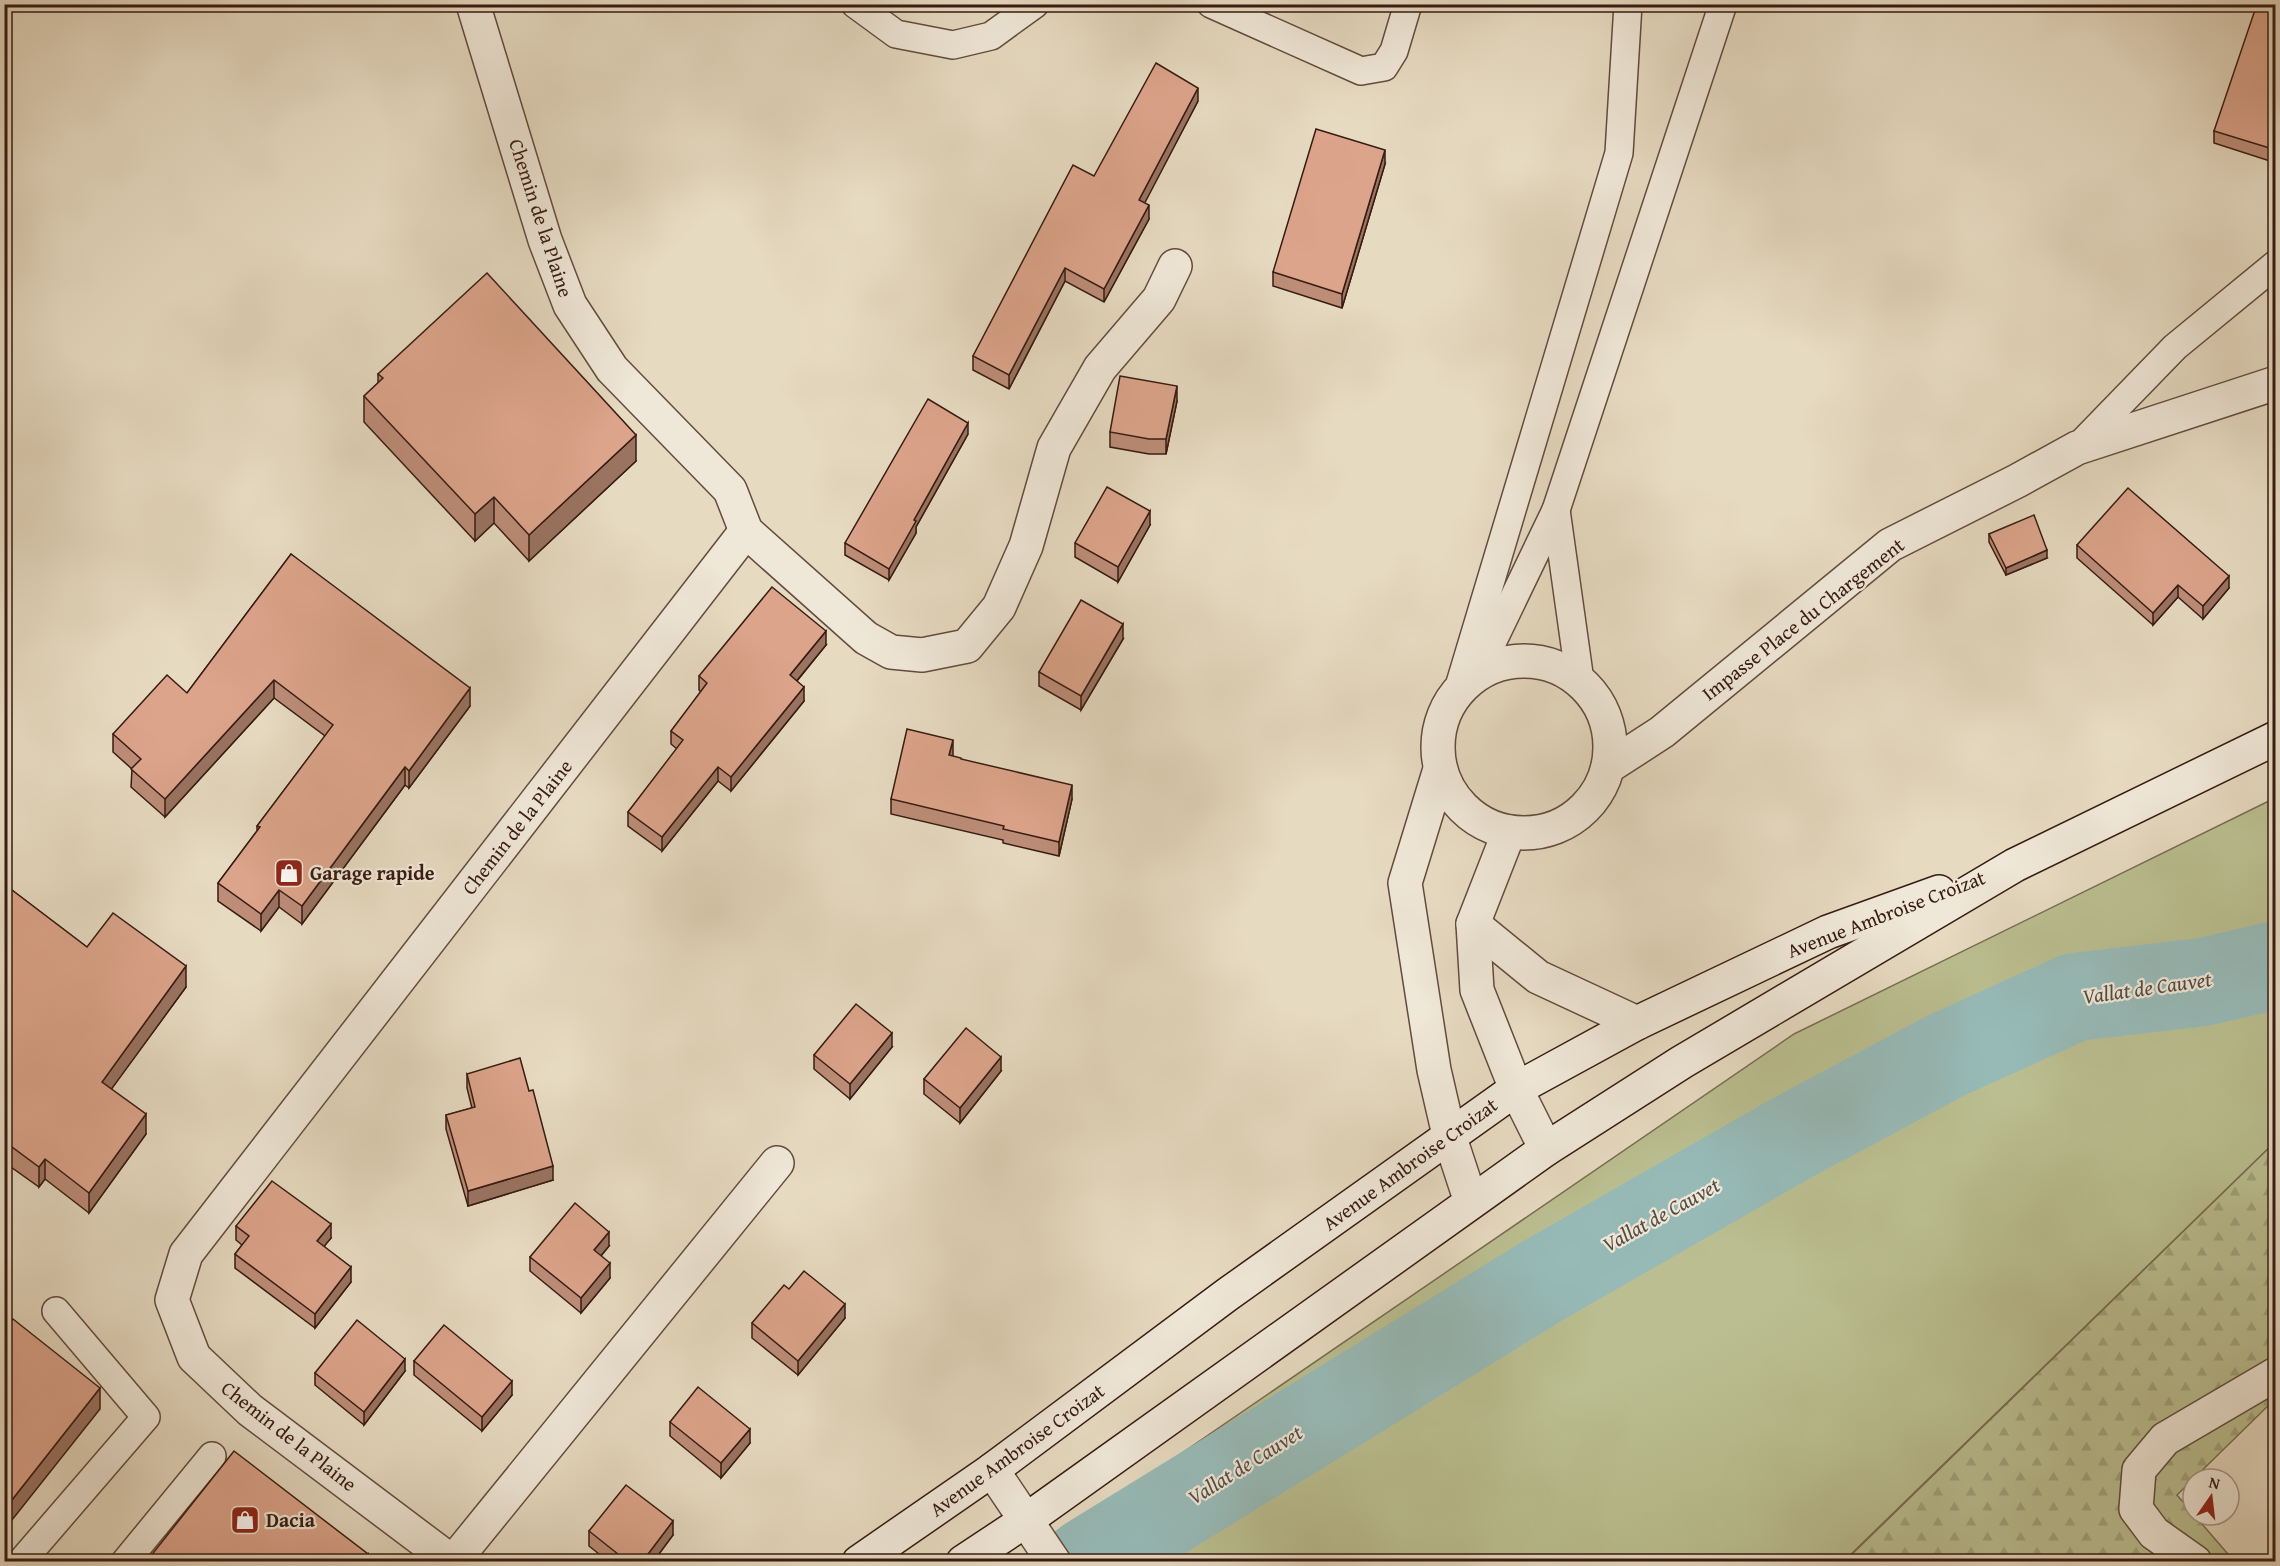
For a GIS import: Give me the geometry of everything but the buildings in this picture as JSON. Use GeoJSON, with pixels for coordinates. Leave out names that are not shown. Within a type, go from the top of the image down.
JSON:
{"type":"FeatureCollection","features":[{"type":"Feature","properties":{"kind":"street","name":"Chemin de la Plaine"},"geometry":{"type":"LineString","coordinates":[[452,1562],[250,1410],[194,1358],[172,1300],[186,1254],[746,531],[730,490],[612,369],[570,305],[545,240],[473,4]]}},
{"type":"Feature","properties":{"kind":"street"},"geometry":{"type":"LineString","coordinates":[[746,531],[866,638],[891,652],[922,655],[967,646],[999,607],[1004,597],[1026,546],[1054,448],[1100,368],[1159,299],[1175,266]]}},
{"type":"Feature","properties":{"kind":"street","name":"Impasse Place du Chargement"},"geometry":{"type":"LineString","coordinates":[[1608,767],[1662,732],[1890,545],[2077,448],[2276,383]]}},
{"type":"Feature","properties":{"kind":"street"},"geometry":{"type":"LineString","coordinates":[[1530,660],[1556,666],[1580,681],[1596,698],[1606,720],[1610,743],[1608,767],[1598,791],[1582,811],[1560,826],[1536,833],[1509,832],[1486,825],[1465,811],[1450,792],[1440,769],[1437,742],[1443,714],[1467,682],[1502,662],[1530,660]]}},
{"type":"Feature","properties":{"kind":"street","name":"Avenue Ambroise Croizat"},"geometry":{"type":"LineString","coordinates":[[963,1562],[1025,1521],[1546,1149],[1702,1050],[2015,865],[2276,738]]}},
{"type":"Feature","properties":{"kind":"street"},"geometry":{"type":"LineString","coordinates":[[1440,769],[1405,883],[1434,1070],[1449,1135],[1471,1202]]}},
{"type":"Feature","properties":{"kind":"street"},"geometry":{"type":"LineString","coordinates":[[1509,832],[1473,924],[1477,990],[1516,1089],[1546,1149]]}},
{"type":"Feature","properties":{"kind":"street","name":"Avenue Ambroise Croizat"},"geometry":{"type":"LineString","coordinates":[[859,1562],[992,1470],[1228,1294],[1516,1089],[1638,1023],[1828,932],[2015,865]]}},
{"type":"Feature","properties":{"kind":"street"},"geometry":{"type":"LineString","coordinates":[[1473,924],[1538,977],[1638,1023]]}},
{"type":"Feature","properties":{"kind":"street"},"geometry":{"type":"LineString","coordinates":[[452,1562],[777,1163]]}},
{"type":"Feature","properties":{"kind":"street"},"geometry":{"type":"LineString","coordinates":[[2194,1562],[2154,1533],[2136,1509],[2139,1470],[2165,1439],[2276,1374]]}},
{"type":"Feature","properties":{"kind":"street"},"geometry":{"type":"LineString","coordinates":[[992,1470],[1052,1557]]}},
{"type":"Feature","properties":{"kind":"lane"},"geometry":{"type":"LineString","coordinates":[[855,4],[896,34],[953,45],[991,36],[1035,4]]}},
{"type":"Feature","properties":{"kind":"lane"},"geometry":{"type":"LineString","coordinates":[[1211,4],[1360,71],[1384,67],[1394,51],[1408,4]]}},
{"type":"Feature","properties":{"kind":"lane"},"geometry":{"type":"LineString","coordinates":[[1467,682],[1619,153],[1628,4]]}},
{"type":"Feature","properties":{"kind":"lane"},"geometry":{"type":"LineString","coordinates":[[1706,4],[1706,57]]}},
{"type":"Feature","properties":{"kind":"lane"},"geometry":{"type":"LineString","coordinates":[[1467,682],[1556,510],[1723,4]]}},
{"type":"Feature","properties":{"kind":"lane"},"geometry":{"type":"LineString","coordinates":[[2077,448],[2175,347],[2276,264]]}},
{"type":"Feature","properties":{"kind":"lane"},"geometry":{"type":"LineString","coordinates":[[1556,510],[1580,681]]}},
{"type":"Feature","properties":{"kind":"lane"},"geometry":{"type":"LineString","coordinates":[[21,1562],[146,1417],[56,1311]]}},
{"type":"Feature","properties":{"kind":"lane"},"geometry":{"type":"LineString","coordinates":[[125,1562],[212,1456]]}},
{"type":"Feature","properties":{"kind":"green space"},"geometry":{"type":"Polygon","coordinates":[[[2275,798],[2275,1142],[1844,1561],[1030,1562],[1109,1503],[1794,1034],[2275,798]]]}},
{"type":"Feature","properties":{"kind":"green space"},"geometry":{"type":"Polygon","coordinates":[[[2275,1142],[2275,1399],[2206,1467],[2181,1467],[2181,1491],[2177,1495],[2181,1500],[2181,1527],[2205,1527],[2234,1561],[1844,1562],[2275,1142]]]}},
{"type":"Feature","properties":{"kind":"waterway","name":"Vallat de Cauvet"},"geometry":{"type":"LineString","coordinates":[[1087,1562],[1544,1280],[1790,1139],[1947,1055],[2075,997],[2203,982],[2276,965]]}},
{"type":"Feature","properties":{"kind":"place","name":"Garage rapide"},"geometry":{"type":"Point","coordinates":[289,873]}},
{"type":"Feature","properties":{"kind":"place","name":"Dacia"},"geometry":{"type":"Point","coordinates":[245,1520]}}]}
